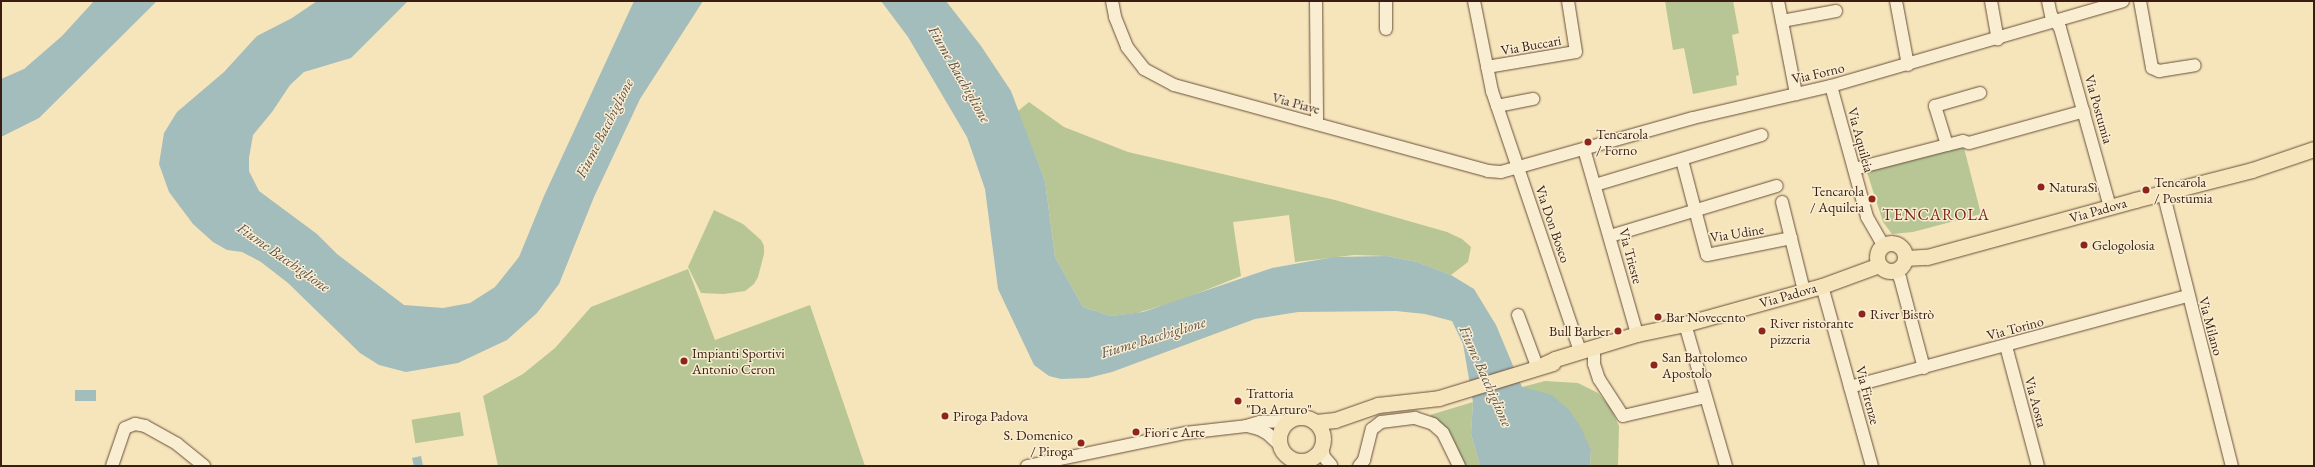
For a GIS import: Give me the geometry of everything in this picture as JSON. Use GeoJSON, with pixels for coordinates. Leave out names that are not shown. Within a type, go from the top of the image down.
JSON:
{"type":"FeatureCollection","features":[{"type":"Feature","properties":{"kind":"main road","name":"Via Padova"},"geometry":{"type":"LineString","coordinates":[[1905,258],[1923,258],[2163,192],[2252,170],[2314,149]]}},
{"type":"Feature","properties":{"kind":"main road"},"geometry":{"type":"LineString","coordinates":[[1892,243],[1900,246],[1905,258],[1897,274],[1886,271],[1879,265],[1877,254],[1883,246],[1892,243]]}},
{"type":"Feature","properties":{"kind":"main road","name":"Via Padova"},"geometry":{"type":"LineString","coordinates":[[1316,422],[1350,415],[1378,405],[1439,398],[1537,366],[1638,339],[1643,334],[1686,324],[1822,286],[1879,265]]}},
{"type":"Feature","properties":{"kind":"main road"},"geometry":{"type":"LineString","coordinates":[[1281,448],[1290,458],[1311,455],[1350,415]]}},
{"type":"Feature","properties":{"kind":"main road"},"geometry":{"type":"LineString","coordinates":[[1282,466],[1280,432],[1289,420],[1306,417],[1316,422],[1322,432],[1311,455]]}},
{"type":"Feature","properties":{"kind":"street","name":"Via Piave"},"geometry":{"type":"LineString","coordinates":[[1112,1],[1115,18],[1127,47],[1144,69],[1174,85],[1488,171],[1501,172],[1518,168]]}},
{"type":"Feature","properties":{"kind":"street"},"geometry":{"type":"LineString","coordinates":[[1316,1],[1317,124]]}},
{"type":"Feature","properties":{"kind":"street"},"geometry":{"type":"LineString","coordinates":[[1386,1],[1386,29]]}},
{"type":"Feature","properties":{"kind":"street","name":"Via Don Bosco"},"geometry":{"type":"LineString","coordinates":[[1474,1],[1497,106],[1518,168],[1587,352]]}},
{"type":"Feature","properties":{"kind":"street","name":"Via Buccari"},"geometry":{"type":"LineString","coordinates":[[1488,67],[1576,52],[1568,1]]}},
{"type":"Feature","properties":{"kind":"street"},"geometry":{"type":"LineString","coordinates":[[1778,1],[1796,94]]}},
{"type":"Feature","properties":{"kind":"street"},"geometry":{"type":"LineString","coordinates":[[1896,1],[1908,65]]}},
{"type":"Feature","properties":{"kind":"street"},"geometry":{"type":"LineString","coordinates":[[1991,1],[1998,39]]}},
{"type":"Feature","properties":{"kind":"street","name":"Via Postumia"},"geometry":{"type":"LineString","coordinates":[[2048,1],[2051,14],[2060,28],[2110,207]]}},
{"type":"Feature","properties":{"kind":"street","name":"Via Forno"},"geometry":{"type":"LineString","coordinates":[[1518,168],[1693,118],[1831,86],[1908,65],[2056,22],[2121,1]]}},
{"type":"Feature","properties":{"kind":"street"},"geometry":{"type":"LineString","coordinates":[[2140,1],[2152,68],[2159,71],[2194,65]]}},
{"type":"Feature","properties":{"kind":"street"},"geometry":{"type":"LineString","coordinates":[[1782,22],[1836,11]]}},
{"type":"Feature","properties":{"kind":"street","name":"Via Aquileia"},"geometry":{"type":"LineString","coordinates":[[1831,86],[1867,216],[1883,246]]}},
{"type":"Feature","properties":{"kind":"street"},"geometry":{"type":"LineString","coordinates":[[1947,144],[1935,106],[1980,94]]}},
{"type":"Feature","properties":{"kind":"street"},"geometry":{"type":"LineString","coordinates":[[1497,106],[1533,99]]}},
{"type":"Feature","properties":{"kind":"street"},"geometry":{"type":"LineString","coordinates":[[1854,170],[1947,144],[1963,141],[1969,143],[2084,111]]}},
{"type":"Feature","properties":{"kind":"street"},"geometry":{"type":"LineString","coordinates":[[1596,185],[1762,135]]}},
{"type":"Feature","properties":{"kind":"street","name":"Via Trieste"},"geometry":{"type":"LineString","coordinates":[[1584,149],[1610,236],[1643,334]]}},
{"type":"Feature","properties":{"kind":"street"},"geometry":{"type":"LineString","coordinates":[[1682,160],[1694,212]]}},
{"type":"Feature","properties":{"kind":"street","name":"Via Udine"},"geometry":{"type":"LineString","coordinates":[[1610,236],[1777,186]]}},
{"type":"Feature","properties":{"kind":"street","name":"Via Milano"},"geometry":{"type":"LineString","coordinates":[[2163,192],[2232,466]]}},
{"type":"Feature","properties":{"kind":"street"},"geometry":{"type":"LineString","coordinates":[[1782,202],[1804,291]]}},
{"type":"Feature","properties":{"kind":"street","name":"Via Udine"},"geometry":{"type":"LineString","coordinates":[[1694,212],[1707,255],[1791,238]]}},
{"type":"Feature","properties":{"kind":"street"},"geometry":{"type":"LineString","coordinates":[[1897,274],[1924,368]]}},
{"type":"Feature","properties":{"kind":"street","name":"Via Firenze"},"geometry":{"type":"LineString","coordinates":[[1822,286],[1872,466]]}},
{"type":"Feature","properties":{"kind":"street","name":"Via Torino"},"geometry":{"type":"LineString","coordinates":[[1850,387],[2188,296]]}},
{"type":"Feature","properties":{"kind":"street"},"geometry":{"type":"LineString","coordinates":[[1518,315],[1537,366]]}},
{"type":"Feature","properties":{"kind":"street"},"geometry":{"type":"LineString","coordinates":[[1686,324],[1726,466]]}},
{"type":"Feature","properties":{"kind":"street","name":"Via Aosta"},"geometry":{"type":"LineString","coordinates":[[2006,346],[2038,466]]}},
{"type":"Feature","properties":{"kind":"street"},"geometry":{"type":"LineString","coordinates":[[1587,352],[1594,364],[1599,379],[1623,416],[1706,397]]}},
{"type":"Feature","properties":{"kind":"street"},"geometry":{"type":"LineString","coordinates":[[1359,466],[1364,460],[1372,429],[1381,422],[1415,418],[1424,419],[1434,424],[1443,433],[1459,466]]}},
{"type":"Feature","properties":{"kind":"street"},"geometry":{"type":"LineString","coordinates":[[1027,466],[1185,433],[1246,426],[1260,422],[1289,420]]}},
{"type":"Feature","properties":{"kind":"street"},"geometry":{"type":"LineString","coordinates":[[112,466],[125,428],[135,424],[145,426],[176,444],[204,466]]}},
{"type":"Feature","properties":{"kind":"street"},"geometry":{"type":"LineString","coordinates":[[1246,426],[1259,429],[1268,434],[1281,448]]}},
{"type":"Feature","properties":{"kind":"street"},"geometry":{"type":"LineString","coordinates":[[1311,455],[1331,466]]}},
{"type":"Feature","properties":{"kind":"green space"},"geometry":{"type":"Polygon","coordinates":[[[1665,1],[1733,1],[1739,33],[1732,35],[1739,75],[1736,76],[1737,85],[1693,94],[1684,48],[1673,50],[1665,1]]]}},
{"type":"Feature","properties":{"kind":"green space"},"geometry":{"type":"Polygon","coordinates":[[[1029,102],[1064,127],[1128,152],[1335,200],[1447,232],[1462,239],[1471,247],[1468,262],[1451,275],[1417,262],[1387,256],[1354,255],[1295,262],[1289,215],[1233,222],[1241,276],[1181,300],[1137,313],[1111,316],[1083,307],[1055,257],[1045,181],[1018,111],[1029,102]]]}},
{"type":"Feature","properties":{"kind":"green space"},"geometry":{"type":"Polygon","coordinates":[[[1963,144],[1981,214],[1913,232],[1892,234],[1883,222],[1865,166],[1963,144]]]}},
{"type":"Feature","properties":{"kind":"green space"},"geometry":{"type":"Polygon","coordinates":[[[714,210],[743,224],[761,240],[764,246],[764,254],[758,277],[754,284],[745,291],[724,294],[701,293],[688,267],[714,210]]]}},
{"type":"Feature","properties":{"kind":"green space","name":"Impianti Sportivi Antonio Ceron"},"geometry":{"type":"Polygon","coordinates":[[[688,269],[715,340],[810,305],[865,466],[498,466],[483,396],[523,374],[555,348],[591,307],[688,269]]]}},
{"type":"Feature","properties":{"kind":"green space"},"geometry":{"type":"Polygon","coordinates":[[[1545,381],[1578,383],[1598,393],[1610,407],[1619,426],[1618,466],[1590,466],[1591,450],[1522,387],[1545,381]]]}},
{"type":"Feature","properties":{"kind":"green space"},"geometry":{"type":"Polygon","coordinates":[[[1473,402],[1471,434],[1480,466],[1464,466],[1457,447],[1445,427],[1430,415],[1473,402]]]}},
{"type":"Feature","properties":{"kind":"green space"},"geometry":{"type":"Polygon","coordinates":[[[460,412],[464,436],[415,443],[412,420],[460,412]]]}},
{"type":"Feature","properties":{"kind":"water"},"geometry":{"type":"Polygon","coordinates":[[[94,1],[157,1],[39,118],[1,137],[1,79],[24,69],[62,36],[94,1]]]}},
{"type":"Feature","properties":{"kind":"water","name":"Fiume Bacchiglione"},"geometry":{"type":"Polygon","coordinates":[[[317,1],[408,1],[351,58],[304,72],[290,85],[272,112],[253,135],[249,158],[249,171],[259,191],[317,234],[337,254],[404,305],[443,308],[470,303],[495,287],[519,257],[544,196],[634,1],[703,1],[640,99],[594,197],[559,284],[537,313],[507,340],[458,363],[406,372],[379,365],[360,353],[288,283],[261,262],[242,252],[227,250],[213,242],[193,224],[169,192],[159,164],[164,133],[177,112],[224,72],[257,36],[292,18],[317,1]]]}},
{"type":"Feature","properties":{"kind":"water","name":"Fiume Bacchiglione"},"geometry":{"type":"Polygon","coordinates":[[[881,1],[946,1],[981,46],[1011,91],[1045,181],[1055,257],[1083,307],[1111,316],[1143,312],[1272,268],[1334,257],[1387,256],[1417,262],[1451,275],[1474,289],[1496,325],[1522,387],[1552,395],[1569,410],[1580,426],[1591,450],[1590,466],[1480,466],[1471,434],[1473,402],[1463,344],[1452,321],[1425,314],[1396,311],[1298,312],[1255,319],[1112,372],[1088,378],[1061,379],[1049,376],[1034,365],[998,289],[985,189],[967,137],[908,37],[881,1]]]}},
{"type":"Feature","properties":{"kind":"water"},"geometry":{"type":"Polygon","coordinates":[[[75,390],[96,390],[96,401],[75,401],[75,390]]]}},
{"type":"Feature","properties":{"kind":"water"},"geometry":{"type":"Polygon","coordinates":[[[421,456],[423,466],[414,466],[412,458],[421,456]]]}},
{"type":"Feature","properties":{"kind":"place","name":"Tencarola / Forno"},"geometry":{"type":"Point","coordinates":[1588,142]}},
{"type":"Feature","properties":{"kind":"place","name":"NaturaSì"},"geometry":{"type":"Point","coordinates":[2041,187]}},
{"type":"Feature","properties":{"kind":"place","name":"Tencarola / Postumia"},"geometry":{"type":"Point","coordinates":[2146,190]}},
{"type":"Feature","properties":{"kind":"place","name":"Tencarola / Aquileia"},"geometry":{"type":"Point","coordinates":[1872,199]}},
{"type":"Feature","properties":{"kind":"place","name":"Gelogolosia"},"geometry":{"type":"Point","coordinates":[2084,245]}},
{"type":"Feature","properties":{"kind":"place","name":"River Bistrò"},"geometry":{"type":"Point","coordinates":[1862,314]}},
{"type":"Feature","properties":{"kind":"place","name":"Bar Novecento"},"geometry":{"type":"Point","coordinates":[1658,317]}},
{"type":"Feature","properties":{"kind":"place","name":"Bull Barber"},"geometry":{"type":"Point","coordinates":[1618,331]}},
{"type":"Feature","properties":{"kind":"place","name":"River ristorante pizzeria"},"geometry":{"type":"Point","coordinates":[1762,331]}},
{"type":"Feature","properties":{"kind":"place","name":"Impianti Sportivi Antonio Ceron"},"geometry":{"type":"Point","coordinates":[684,361]}},
{"type":"Feature","properties":{"kind":"place","name":"San Bartolomeo Apostolo"},"geometry":{"type":"Point","coordinates":[1654,365]}},
{"type":"Feature","properties":{"kind":"place","name":"Trattoria \"Da Arturo\""},"geometry":{"type":"Point","coordinates":[1238,401]}},
{"type":"Feature","properties":{"kind":"place","name":"Piroga Padova"},"geometry":{"type":"Point","coordinates":[945,416]}},
{"type":"Feature","properties":{"kind":"place","name":"Fiori e Arte"},"geometry":{"type":"Point","coordinates":[1136,432]}},
{"type":"Feature","properties":{"kind":"place","name":"S. Domenico / Piroga"},"geometry":{"type":"Point","coordinates":[1081,443]}},
{"type":"Feature","properties":{"kind":"district","name":"TENCAROLA"},"geometry":{"type":"Point","coordinates":[1936,215]}}]}
